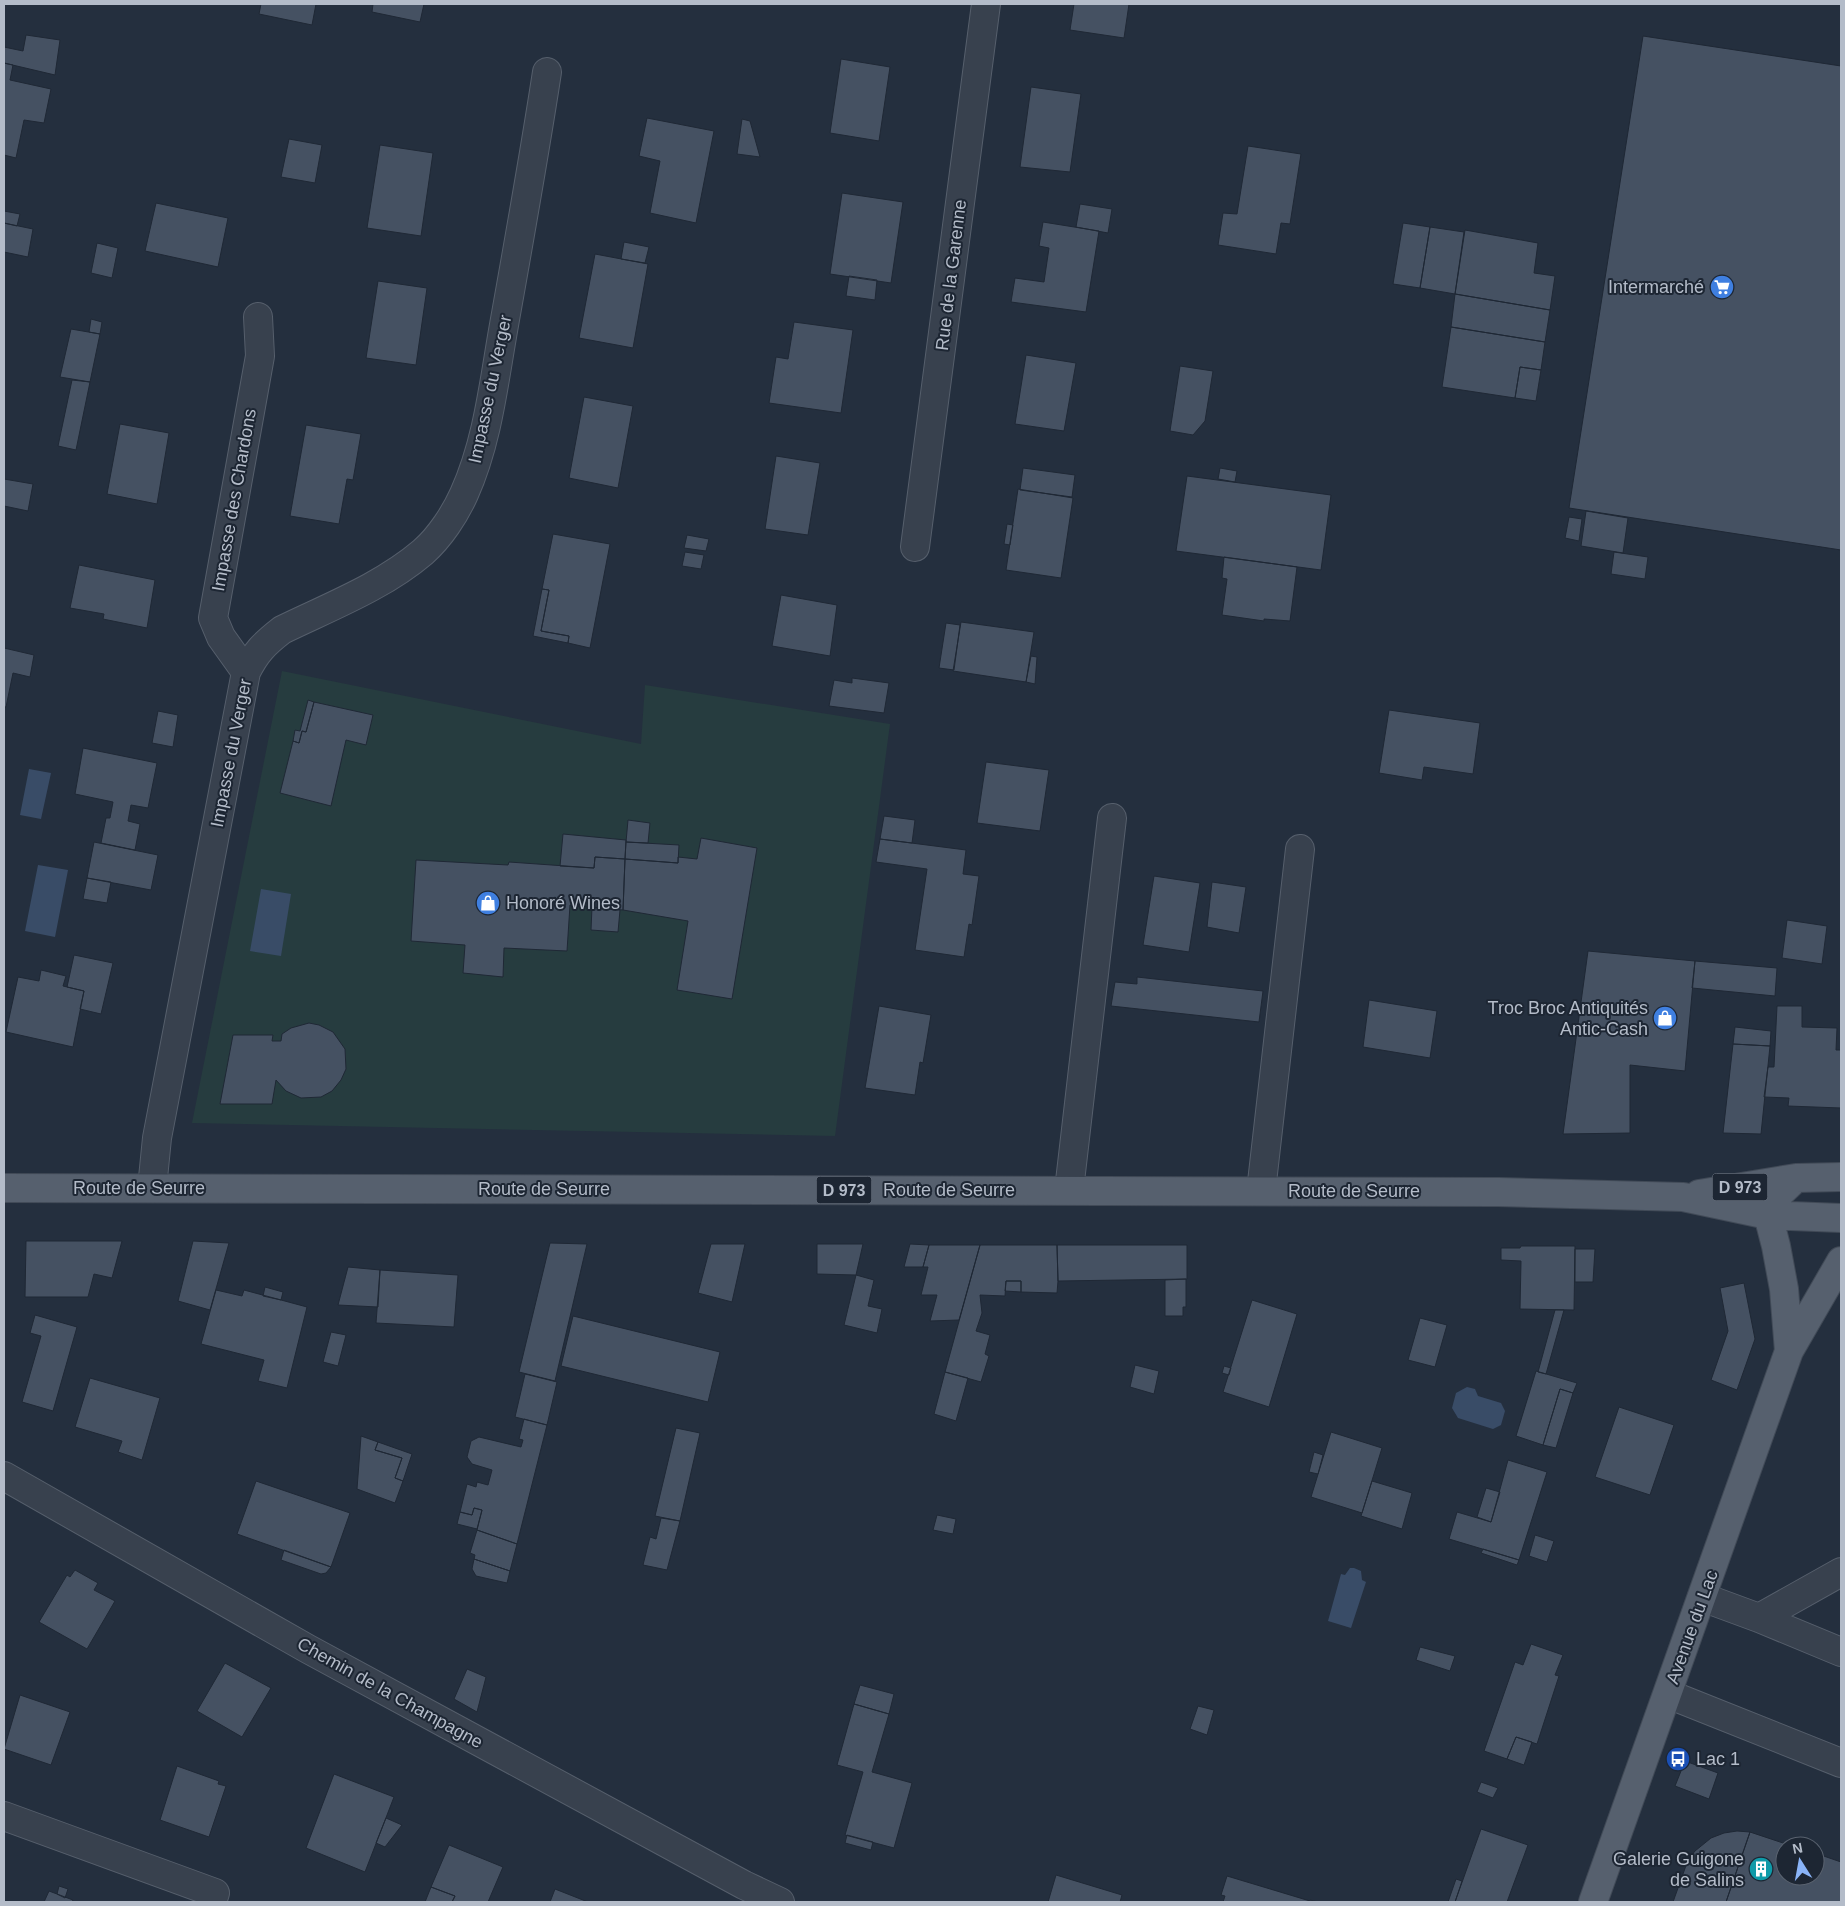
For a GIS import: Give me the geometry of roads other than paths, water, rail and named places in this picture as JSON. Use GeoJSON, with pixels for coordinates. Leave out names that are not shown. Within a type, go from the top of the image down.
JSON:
{"type":"FeatureCollection","features":[{"type":"Feature","properties":{"kind":"main road","name":"Route de Seurre"},"geometry":{"type":"LineString","coordinates":[[1684,1197],[1796,1178],[1841,1177]]}},
{"type":"Feature","properties":{"kind":"main road"},"geometry":{"type":"LineString","coordinates":[[1768,1215],[1773,1200],[1796,1178]]}},
{"type":"Feature","properties":{"kind":"main road","name":"Route de Seurre"},"geometry":{"type":"LineString","coordinates":[[4,1188],[1498,1192],[1684,1197],[1768,1215],[1841,1218]]}},
{"type":"Feature","properties":{"kind":"main road","name":"Avenue du Lac"},"geometry":{"type":"LineString","coordinates":[[1768,1215],[1784,1289],[1789,1351]]}},
{"type":"Feature","properties":{"kind":"main road","name":"Avenue du Lac"},"geometry":{"type":"LineString","coordinates":[[1593,1902],[1789,1351],[1841,1261]]}},
{"type":"Feature","properties":{"kind":"street","name":"Rue de la Garenne"},"geometry":{"type":"LineString","coordinates":[[915,547],[986,4]]}},
{"type":"Feature","properties":{"kind":"street","name":"Impasse du Verger"},"geometry":{"type":"LineString","coordinates":[[152,1188],[157,1138],[246,672],[254,655],[266,642],[282,630],[388,577],[424,551],[448,522],[464,494],[475,466],[488,415],[533,164],[547,72]]}},
{"type":"Feature","properties":{"kind":"street","name":"Impasse des Chardons"},"geometry":{"type":"LineString","coordinates":[[246,672],[221,637],[213,618],[260,356],[258,317]]}},
{"type":"Feature","properties":{"kind":"street"},"geometry":{"type":"LineString","coordinates":[[1069,1190],[1112,818]]}},
{"type":"Feature","properties":{"kind":"street"},"geometry":{"type":"LineString","coordinates":[[1261,1191],[1300,849]]}},
{"type":"Feature","properties":{"kind":"street","name":"Chemin de la Champagne"},"geometry":{"type":"LineString","coordinates":[[4,1476],[308,1649],[744,1885],[780,1902]]}},
{"type":"Feature","properties":{"kind":"street"},"geometry":{"type":"LineString","coordinates":[[1759,1618],[1841,1572]]}},
{"type":"Feature","properties":{"kind":"street"},"geometry":{"type":"LineString","coordinates":[[1702,1597],[1841,1652]]}},
{"type":"Feature","properties":{"kind":"street"},"geometry":{"type":"LineString","coordinates":[[1668,1694],[1841,1763]]}},
{"type":"Feature","properties":{"kind":"street"},"geometry":{"type":"LineString","coordinates":[[4,1816],[215,1893],[212,1902]]}},
{"type":"Feature","properties":{"kind":"water"},"geometry":{"type":"Polygon","coordinates":[[[29,769],[51,773],[41,819],[20,815],[29,769]]]}},
{"type":"Feature","properties":{"kind":"water"},"geometry":{"type":"Polygon","coordinates":[[[38,865],[68,870],[55,937],[25,931],[38,865]]]}},
{"type":"Feature","properties":{"kind":"water"},"geometry":{"type":"Polygon","coordinates":[[[261,889],[291,894],[281,956],[250,951],[261,889]]]}},
{"type":"Feature","properties":{"kind":"water"},"geometry":{"type":"Polygon","coordinates":[[[1467,1387],[1475,1389],[1478,1396],[1501,1403],[1505,1411],[1501,1425],[1493,1429],[1458,1418],[1452,1408],[1456,1393],[1467,1387]]]}},
{"type":"Feature","properties":{"kind":"water"},"geometry":{"type":"Polygon","coordinates":[[[1350,1568],[1361,1571],[1362,1580],[1366,1582],[1351,1628],[1328,1621],[1341,1574],[1345,1575],[1350,1568]]]}},
{"type":"Feature","properties":{"kind":"place","name":"Intermarché"},"geometry":{"type":"Point","coordinates":[1722,287]}},
{"type":"Feature","properties":{"kind":"place","name":"Honoré Wines"},"geometry":{"type":"Point","coordinates":[488,903]}},
{"type":"Feature","properties":{"kind":"place","name":"Troc Broc Antiquités Antic-Cash"},"geometry":{"type":"Point","coordinates":[1665,1018]}},
{"type":"Feature","properties":{"kind":"place","name":"Lac 1"},"geometry":{"type":"Point","coordinates":[1678,1759]}},
{"type":"Feature","properties":{"kind":"place","name":"Galerie Guigone de Salins"},"geometry":{"type":"Point","coordinates":[1761,1869]}}]}
